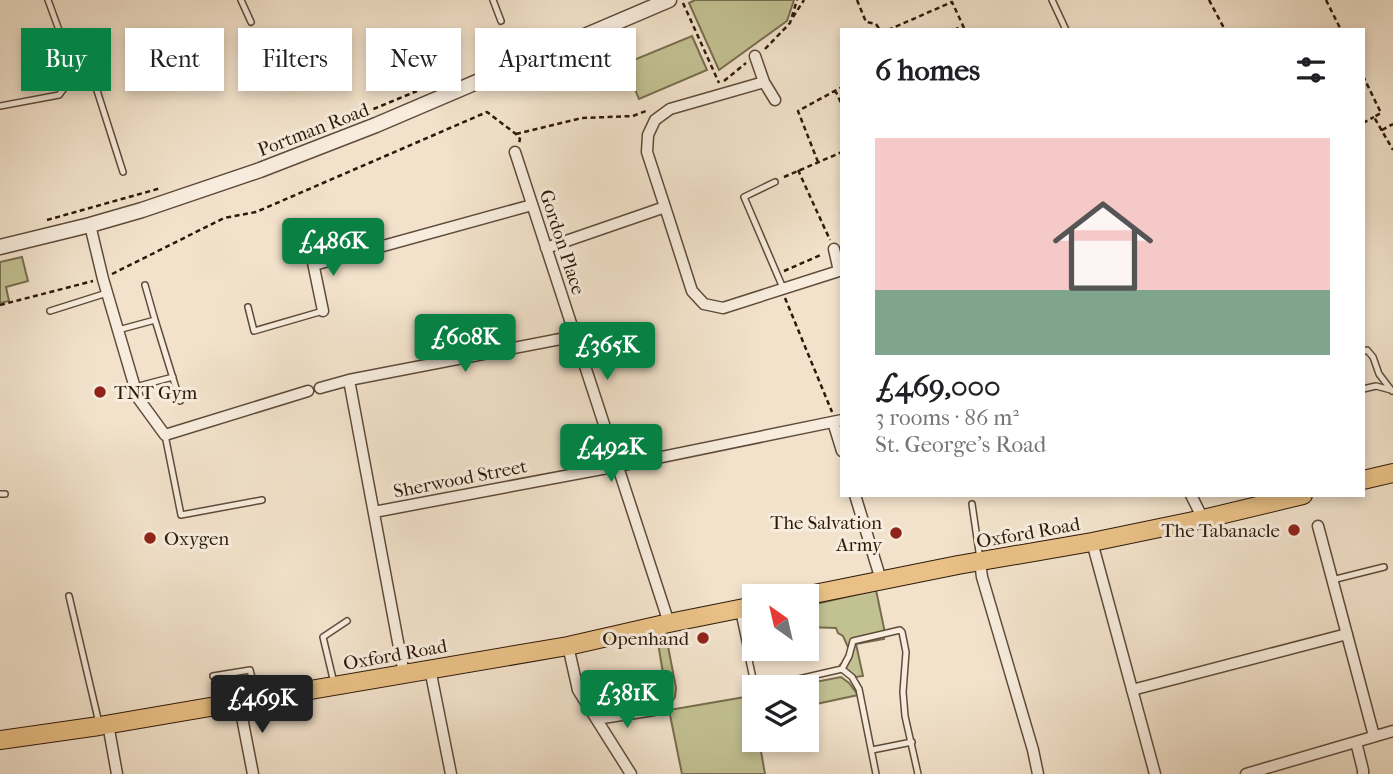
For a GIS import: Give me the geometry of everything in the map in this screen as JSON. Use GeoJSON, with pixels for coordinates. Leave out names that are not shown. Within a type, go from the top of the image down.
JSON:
{"type":"FeatureCollection","features":[{"type":"Feature","properties":{"kind":"main road"},"geometry":{"type":"LineString","coordinates":[[1365,480],[1393,473]]}},
{"type":"Feature","properties":{"kind":"main road","name":"Oxford Road"},"geometry":{"type":"LineString","coordinates":[[819,593],[1092,542],[1295,497]]}},
{"type":"Feature","properties":{"kind":"main road","name":"Oxford Road"},"geometry":{"type":"LineString","coordinates":[[0,740],[104,725],[568,646],[742,609]]}},
{"type":"Feature","properties":{"kind":"street","name":"Portman Road"},"geometry":{"type":"LineString","coordinates":[[0,247],[90,225],[197,192],[323,147],[669,0]]}},
{"type":"Feature","properties":{"kind":"street"},"geometry":{"type":"LineString","coordinates":[[755,56],[764,82],[775,100]]}},
{"type":"Feature","properties":{"kind":"street"},"geometry":{"type":"LineString","coordinates":[[764,82],[670,109],[655,120],[648,135],[647,152],[692,291],[704,304],[723,308],[840,271]]}},
{"type":"Feature","properties":{"kind":"street","name":"Gordon Place"},"geometry":{"type":"LineString","coordinates":[[515,152],[670,623]]}},
{"type":"Feature","properties":{"kind":"street"},"geometry":{"type":"LineString","coordinates":[[314,265],[532,205]]}},
{"type":"Feature","properties":{"kind":"street"},"geometry":{"type":"LineString","coordinates":[[546,248],[665,207]]}},
{"type":"Feature","properties":{"kind":"street"},"geometry":{"type":"LineString","coordinates":[[90,225],[138,398],[165,435],[349,380],[576,336]]}},
{"type":"Feature","properties":{"kind":"street"},"geometry":{"type":"LineString","coordinates":[[834,249],[840,268]]}},
{"type":"Feature","properties":{"kind":"street"},"geometry":{"type":"LineString","coordinates":[[311,253],[323,311]]}},
{"type":"Feature","properties":{"kind":"street"},"geometry":{"type":"LineString","coordinates":[[349,380],[404,674]]}},
{"type":"Feature","properties":{"kind":"street"},"geometry":{"type":"LineString","coordinates":[[837,421],[840,439]]}},
{"type":"Feature","properties":{"kind":"street","name":"Sherwood Street"},"geometry":{"type":"LineString","coordinates":[[373,512],[837,421]]}},
{"type":"Feature","properties":{"kind":"street"},"geometry":{"type":"LineString","coordinates":[[856,497],[881,580]]}},
{"type":"Feature","properties":{"kind":"street"},"geometry":{"type":"LineString","coordinates":[[1192,497],[1203,519]]}},
{"type":"Feature","properties":{"kind":"street"},"geometry":{"type":"LineString","coordinates":[[1318,526],[1374,736]]}},
{"type":"Feature","properties":{"kind":"street"},"geometry":{"type":"LineString","coordinates":[[1092,542],[1155,774]]}},
{"type":"Feature","properties":{"kind":"street"},"geometry":{"type":"LineString","coordinates":[[980,562],[1038,774]]}},
{"type":"Feature","properties":{"kind":"street"},"geometry":{"type":"LineString","coordinates":[[1132,690],[1347,634]]}},
{"type":"Feature","properties":{"kind":"street"},"geometry":{"type":"LineString","coordinates":[[568,646],[578,690],[631,774]]}},
{"type":"Feature","properties":{"kind":"street"},"geometry":{"type":"LineString","coordinates":[[430,669],[451,774]]}},
{"type":"Feature","properties":{"kind":"street"},"geometry":{"type":"LineString","coordinates":[[239,702],[253,774]]}},
{"type":"Feature","properties":{"kind":"street"},"geometry":{"type":"LineString","coordinates":[[596,719],[654,710]]}},
{"type":"Feature","properties":{"kind":"street"},"geometry":{"type":"LineString","coordinates":[[104,725],[117,774]]}},
{"type":"Feature","properties":{"kind":"street"},"geometry":{"type":"LineString","coordinates":[[1246,774],[1393,730]]}},
{"type":"Feature","properties":{"kind":"street"},"geometry":{"type":"LineString","coordinates":[[1356,742],[1363,774]]}},
{"type":"Feature","properties":{"kind":"lane"},"geometry":{"type":"LineString","coordinates":[[48,0],[58,28]]}},
{"type":"Feature","properties":{"kind":"lane"},"geometry":{"type":"LineString","coordinates":[[241,0],[251,22]]}},
{"type":"Feature","properties":{"kind":"lane"},"geometry":{"type":"LineString","coordinates":[[493,0],[501,21]]}},
{"type":"Feature","properties":{"kind":"lane"},"geometry":{"type":"LineString","coordinates":[[1052,0],[1065,28]]}},
{"type":"Feature","properties":{"kind":"lane"},"geometry":{"type":"LineString","coordinates":[[0,106],[59,95],[62,91]]}},
{"type":"Feature","properties":{"kind":"lane"},"geometry":{"type":"LineString","coordinates":[[97,91],[123,172]]}},
{"type":"Feature","properties":{"kind":"lane"},"geometry":{"type":"LineString","coordinates":[[775,182],[744,197],[783,288]]}},
{"type":"Feature","properties":{"kind":"lane"},"geometry":{"type":"LineString","coordinates":[[145,285],[180,401]]}},
{"type":"Feature","properties":{"kind":"lane"},"geometry":{"type":"LineString","coordinates":[[50,311],[107,293]]}},
{"type":"Feature","properties":{"kind":"lane"},"geometry":{"type":"LineString","coordinates":[[248,307],[254,331],[323,311]]}},
{"type":"Feature","properties":{"kind":"lane"},"geometry":{"type":"LineString","coordinates":[[118,330],[155,320]]}},
{"type":"Feature","properties":{"kind":"lane"},"geometry":{"type":"LineString","coordinates":[[1365,351],[1373,357],[1379,374],[1393,391]]}},
{"type":"Feature","properties":{"kind":"lane"},"geometry":{"type":"LineString","coordinates":[[135,387],[173,377]]}},
{"type":"Feature","properties":{"kind":"lane"},"geometry":{"type":"LineString","coordinates":[[1365,389],[1376,386],[1393,391]]}},
{"type":"Feature","properties":{"kind":"lane"},"geometry":{"type":"LineString","coordinates":[[165,435],[181,516],[262,500]]}},
{"type":"Feature","properties":{"kind":"lane"},"geometry":{"type":"LineString","coordinates":[[972,504],[980,562]]}},
{"type":"Feature","properties":{"kind":"lane"},"geometry":{"type":"LineString","coordinates":[[1332,580],[1384,567]]}},
{"type":"Feature","properties":{"kind":"lane"},"geometry":{"type":"LineString","coordinates":[[69,596],[104,725]]}},
{"type":"Feature","properties":{"kind":"lane"},"geometry":{"type":"LineString","coordinates":[[334,686],[323,637],[347,621]]}},
{"type":"Feature","properties":{"kind":"lane"},"geometry":{"type":"LineString","coordinates":[[815,675],[842,669],[853,641],[900,630],[906,652],[903,692],[905,716],[918,774]]}},
{"type":"Feature","properties":{"kind":"lane"},"geometry":{"type":"LineString","coordinates":[[842,669],[852,677],[859,689],[877,774]]}},
{"type":"Feature","properties":{"kind":"lane"},"geometry":{"type":"LineString","coordinates":[[213,676],[250,670],[258,699]]}},
{"type":"Feature","properties":{"kind":"lane"},"geometry":{"type":"LineString","coordinates":[[872,750],[912,742]]}},
{"type":"Feature","properties":{"kind":"path"},"geometry":{"type":"LineString","coordinates":[[682,0],[719,84],[771,44],[790,23],[804,0]]}},
{"type":"Feature","properties":{"kind":"path"},"geometry":{"type":"LineString","coordinates":[[790,23],[797,0]]}},
{"type":"Feature","properties":{"kind":"path"},"geometry":{"type":"LineString","coordinates":[[857,0],[866,22],[876,24],[879,28]]}},
{"type":"Feature","properties":{"kind":"path"},"geometry":{"type":"LineString","coordinates":[[1209,0],[1224,28]]}},
{"type":"Feature","properties":{"kind":"path"},"geometry":{"type":"LineString","coordinates":[[1326,0],[1339,28]]}},
{"type":"Feature","properties":{"kind":"path"},"geometry":{"type":"LineString","coordinates":[[898,28],[952,2],[964,28]]}},
{"type":"Feature","properties":{"kind":"path"},"geometry":{"type":"LineString","coordinates":[[1365,80],[1381,113],[1365,122]]}},
{"type":"Feature","properties":{"kind":"path"},"geometry":{"type":"LineString","coordinates":[[818,162],[798,111],[840,88]]}},
{"type":"Feature","properties":{"kind":"path"},"geometry":{"type":"LineString","coordinates":[[835,90],[840,101]]}},
{"type":"Feature","properties":{"kind":"path"},"geometry":{"type":"LineString","coordinates":[[333,126],[418,91]]}},
{"type":"Feature","properties":{"kind":"path"},"geometry":{"type":"LineString","coordinates":[[516,134],[582,118],[634,116],[651,109],[663,113]]}},
{"type":"Feature","properties":{"kind":"path"},"geometry":{"type":"LineString","coordinates":[[0,305],[103,279],[224,218],[256,212],[487,112],[520,139],[515,152]]}},
{"type":"Feature","properties":{"kind":"path"},"geometry":{"type":"LineString","coordinates":[[1374,117],[1393,150]]}},
{"type":"Feature","properties":{"kind":"path"},"geometry":{"type":"LineString","coordinates":[[1382,130],[1393,124]]}},
{"type":"Feature","properties":{"kind":"path"},"geometry":{"type":"LineString","coordinates":[[775,182],[840,153]]}},
{"type":"Feature","properties":{"kind":"path"},"geometry":{"type":"LineString","coordinates":[[778,273],[834,249],[798,170]]}},
{"type":"Feature","properties":{"kind":"path"},"geometry":{"type":"LineString","coordinates":[[37,223],[170,185]]}},
{"type":"Feature","properties":{"kind":"path"},"geometry":{"type":"LineString","coordinates":[[783,288],[837,421]]}},
{"type":"Feature","properties":{"kind":"shaded area"},"geometry":{"type":"Polygon","coordinates":[[[695,0],[794,0],[787,21],[719,70],[689,3],[695,0]]]}},
{"type":"Feature","properties":{"kind":"shaded area"},"geometry":{"type":"Polygon","coordinates":[[[692,36],[707,70],[639,99],[636,91],[636,59],[692,36]]]}},
{"type":"Feature","properties":{"kind":"shaded area"},"geometry":{"type":"Polygon","coordinates":[[[22,257],[28,281],[6,287],[9,301],[0,303],[0,262],[22,257]]]}},
{"type":"Feature","properties":{"kind":"shaded area"},"geometry":{"type":"Polygon","coordinates":[[[876,590],[884,639],[856,644],[863,676],[849,678],[840,665],[852,656],[843,636],[836,628],[819,627],[819,603],[876,590]]]}},
{"type":"Feature","properties":{"kind":"shaded area"},"geometry":{"type":"Polygon","coordinates":[[[667,641],[676,688],[675,697],[668,703],[658,643],[667,641]]]}},
{"type":"Feature","properties":{"kind":"shaded area"},"geometry":{"type":"Polygon","coordinates":[[[841,677],[858,695],[819,703],[819,681],[841,677]]]}},
{"type":"Feature","properties":{"kind":"shaded area"},"geometry":{"type":"Polygon","coordinates":[[[742,698],[742,752],[761,752],[765,774],[682,774],[669,710],[742,698]]]}},
{"type":"Feature","properties":{"kind":"place","name":"TNT Gym"},"geometry":{"type":"Point","coordinates":[100,392]}},
{"type":"Feature","properties":{"kind":"place","name":"The Tabanacle"},"geometry":{"type":"Point","coordinates":[1294,530]}},
{"type":"Feature","properties":{"kind":"place","name":"The Salvation Army"},"geometry":{"type":"Point","coordinates":[896,533]}},
{"type":"Feature","properties":{"kind":"place","name":"Oxygen"},"geometry":{"type":"Point","coordinates":[150,538]}},
{"type":"Feature","properties":{"kind":"place","name":"Openhand"},"geometry":{"type":"Point","coordinates":[703,638]}}]}
